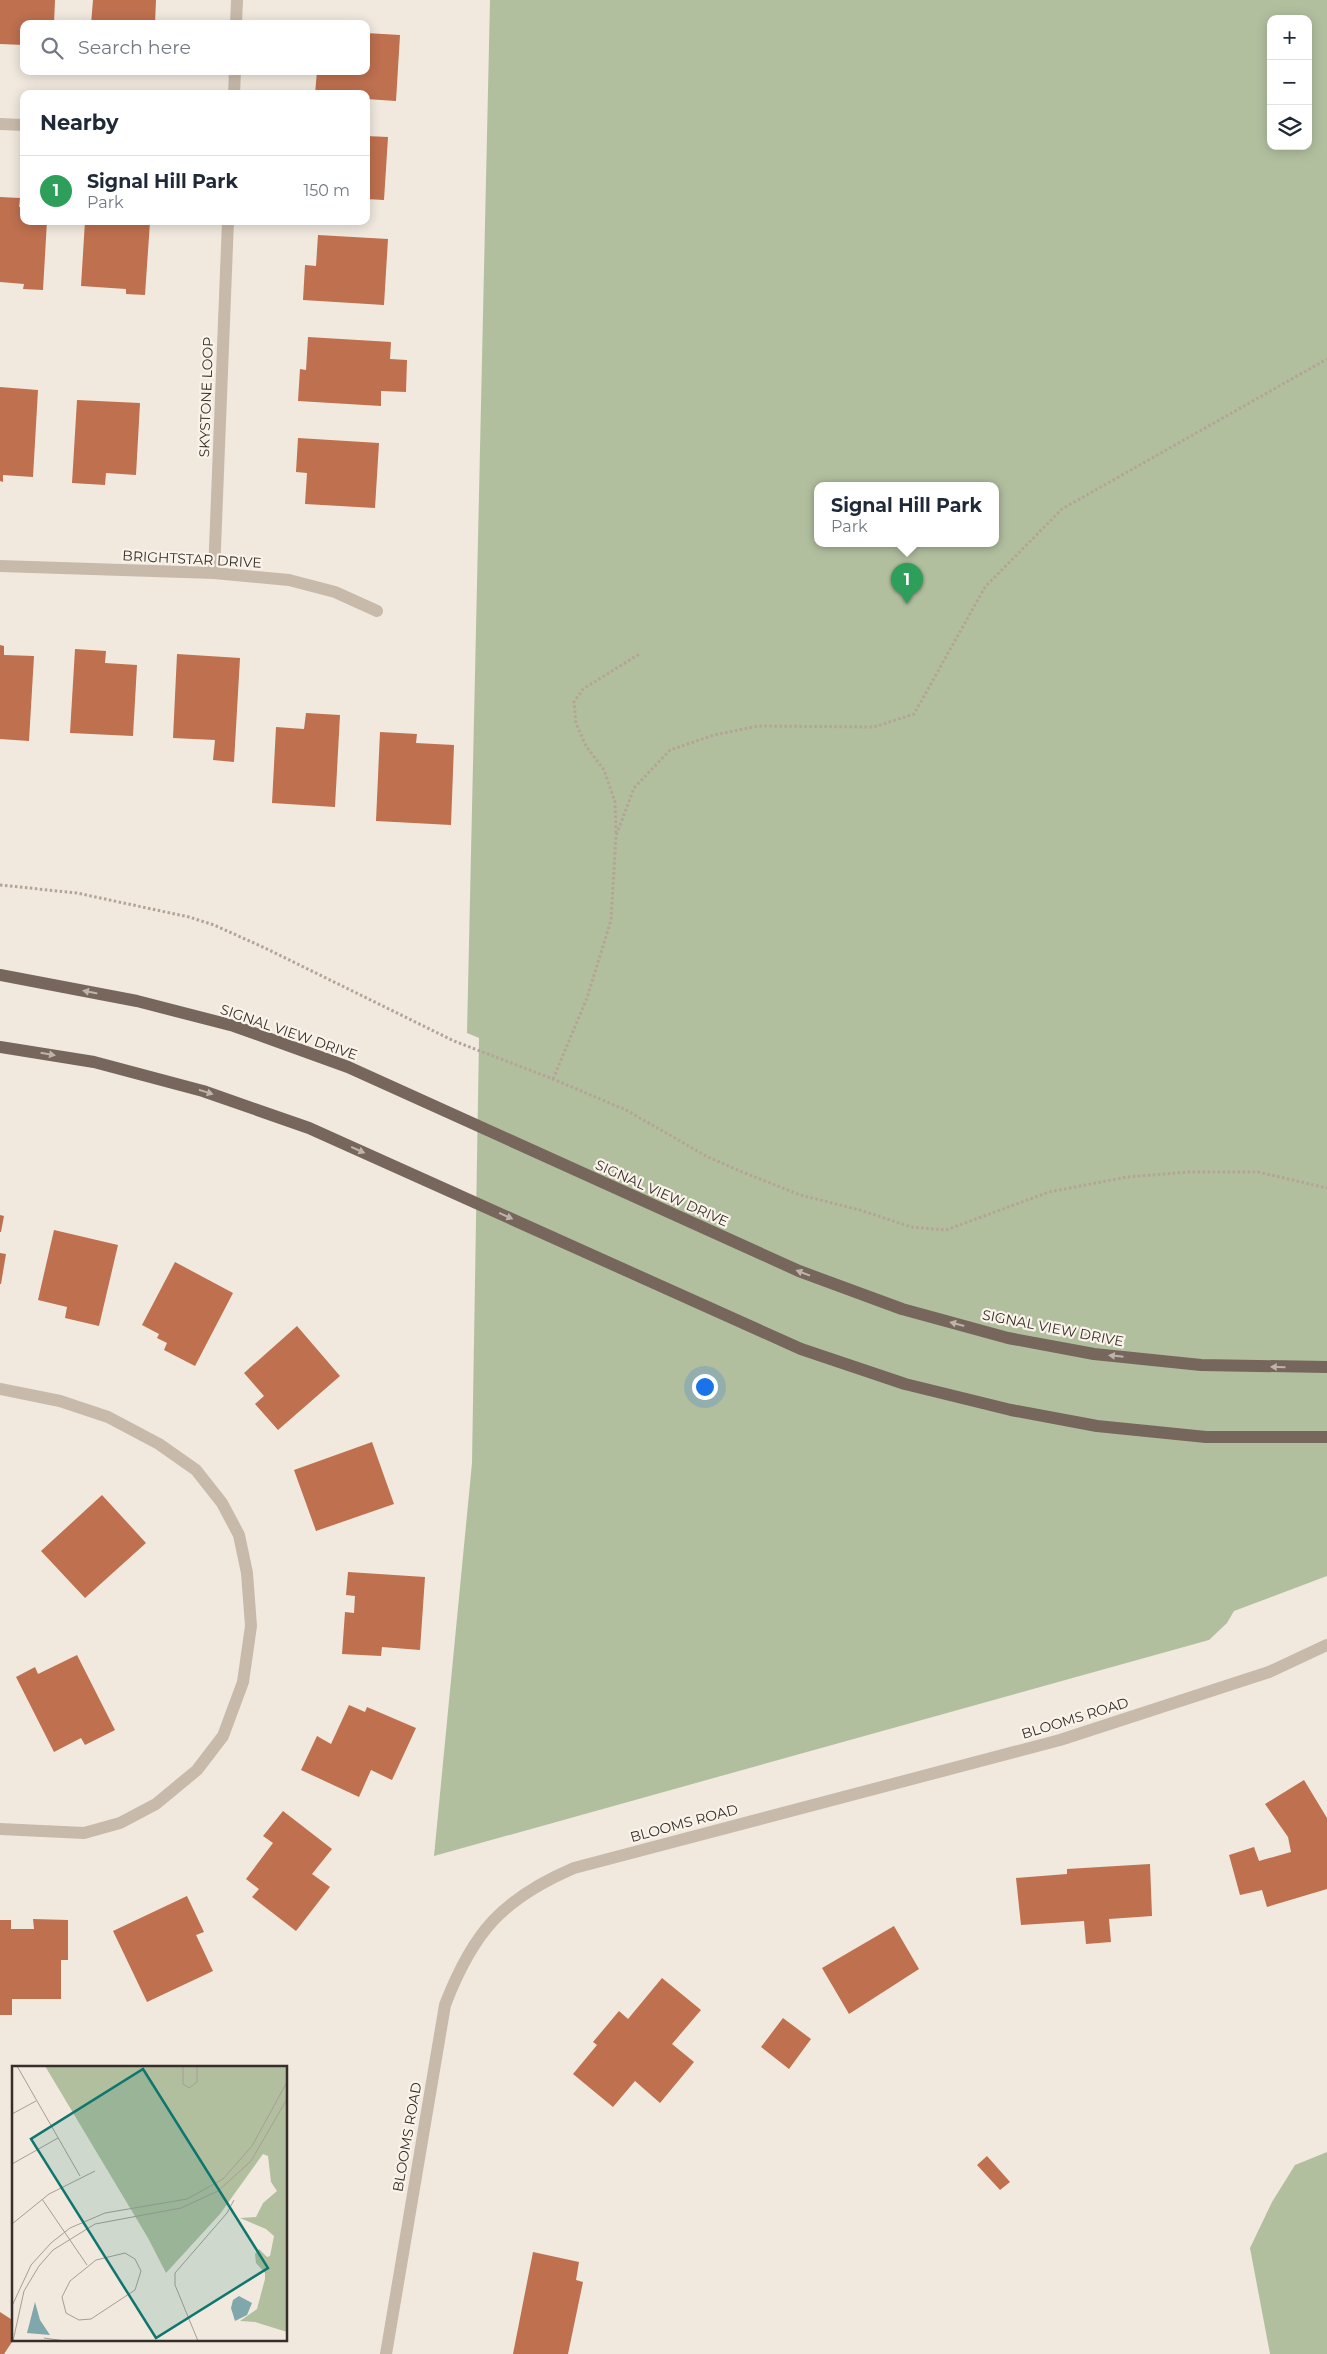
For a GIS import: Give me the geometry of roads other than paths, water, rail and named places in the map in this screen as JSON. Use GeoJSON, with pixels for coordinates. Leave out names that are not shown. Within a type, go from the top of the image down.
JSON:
{"type":"FeatureCollection","features":[{"type":"Feature","properties":{"kind":"main road","name":"SIGNAL VIEW DRIVE"},"geometry":{"type":"LineString","coordinates":[[0,975],[138,1001],[234,1026],[348,1067],[799,1271],[902,1309],[1008,1338],[1094,1354],[1201,1365],[1327,1366]]}},
{"type":"Feature","properties":{"kind":"main road"},"geometry":{"type":"LineString","coordinates":[[0,1047],[94,1062],[203,1091],[308,1128],[802,1349],[905,1384],[1011,1410],[1097,1426],[1206,1436],[1327,1437]]}},
{"type":"Feature","properties":{"kind":"street"},"geometry":{"type":"LineString","coordinates":[[236,20],[237,0]]}},
{"type":"Feature","properties":{"kind":"street"},"geometry":{"type":"LineString","coordinates":[[234,75],[234,90]]}},
{"type":"Feature","properties":{"kind":"street"},"geometry":{"type":"LineString","coordinates":[[0,124],[20,125]]}},
{"type":"Feature","properties":{"kind":"street","name":"SKYSTONE LOOP"},"geometry":{"type":"LineString","coordinates":[[214,573],[228,225]]}},
{"type":"Feature","properties":{"kind":"street","name":"BRIGHTSTAR DRIVE"},"geometry":{"type":"LineString","coordinates":[[0,566],[214,573],[289,580],[336,592],[377,611]]}},
{"type":"Feature","properties":{"kind":"street"},"geometry":{"type":"LineString","coordinates":[[0,1390],[60,1401],[108,1417],[159,1444],[196,1470],[222,1503],[239,1535],[247,1573],[251,1626],[242,1682],[223,1736],[197,1770],[156,1804],[120,1822],[84,1833],[0,1829]]}},
{"type":"Feature","properties":{"kind":"street","name":"BLOOMS ROAD"},"geometry":{"type":"LineString","coordinates":[[386,2354],[445,2005],[460,1967],[482,1933],[510,1904],[544,1881],[574,1868],[1060,1740],[1269,1672],[1327,1646]]}},
{"type":"Feature","properties":{"kind":"place","name":"Signal Hill Park"},"geometry":{"type":"Point","coordinates":[907,604]}}]}
